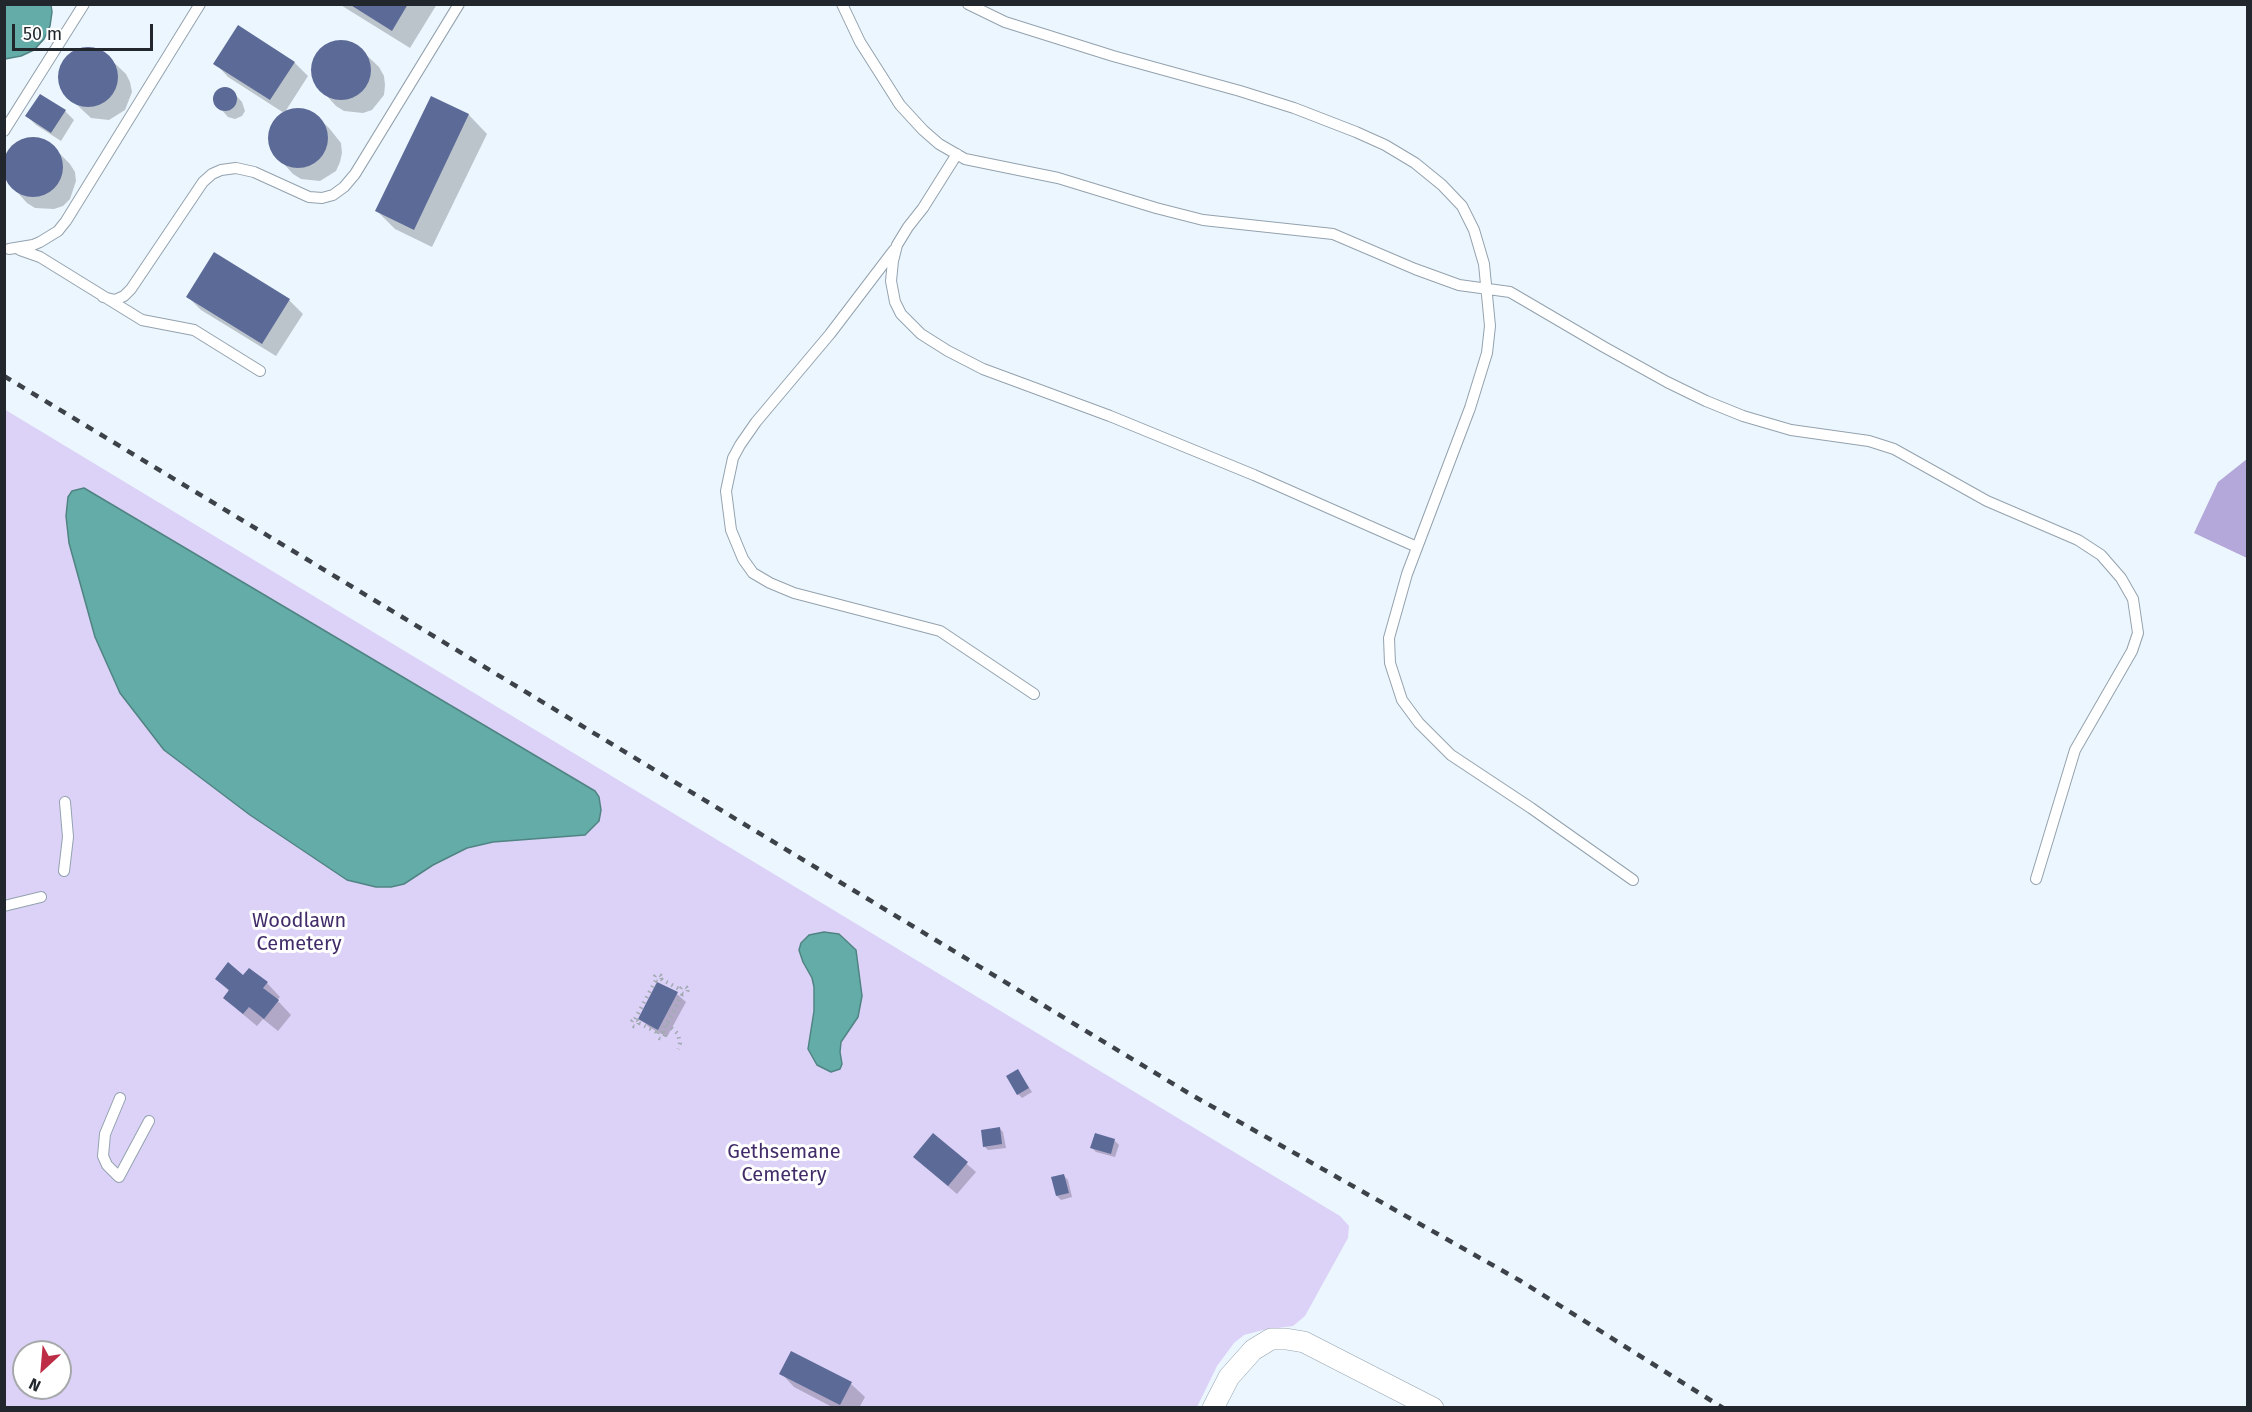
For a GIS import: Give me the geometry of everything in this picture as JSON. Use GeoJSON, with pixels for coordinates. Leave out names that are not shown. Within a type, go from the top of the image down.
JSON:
{"type":"FeatureCollection","features":[{"type":"Feature","properties":{"kind":"street"},"geometry":{"type":"LineString","coordinates":[[1213,1407],[1229,1377],[1253,1350],[1271,1339],[1304,1342],[1433,1407]]}},
{"type":"Feature","properties":{"kind":"lane"},"geometry":{"type":"LineString","coordinates":[[4,131],[84,4]]}},
{"type":"Feature","properties":{"kind":"lane"},"geometry":{"type":"LineString","coordinates":[[7,248],[33,246],[48,239],[66,221],[200,4]]}},
{"type":"Feature","properties":{"kind":"lane"},"geometry":{"type":"LineString","coordinates":[[103,297],[115,300],[124,297],[203,182],[212,174],[236,168],[254,172],[309,197],[322,198],[333,195],[344,187],[355,174],[459,4]]}},
{"type":"Feature","properties":{"kind":"lane"},"geometry":{"type":"LineString","coordinates":[[842,4],[860,42],[900,105],[922,130],[939,144],[965,159],[1058,178],[1203,220],[1333,234],[1459,285],[1510,291],[1604,347],[1706,400],[1743,416],[1791,430],[1869,441],[1894,449],[1987,501],[2078,540],[2101,555],[2121,578],[2133,599],[2138,633],[2132,651],[2075,750],[2036,879]]}},
{"type":"Feature","properties":{"kind":"lane"},"geometry":{"type":"LineString","coordinates":[[968,4],[1005,21],[1050,36],[1294,108],[1356,132],[1385,145],[1415,163],[1442,185],[1462,206],[1474,230],[1484,264],[1490,326],[1487,354],[1470,408],[1417,547],[1389,638],[1390,663],[1402,700],[1419,723],[1450,755],[1531,808],[1633,880]]}},
{"type":"Feature","properties":{"kind":"lane"},"geometry":{"type":"LineString","coordinates":[[957,154],[897,245],[830,334],[756,422],[740,445],[731,466],[726,491],[731,530],[742,559],[753,573],[770,584],[794,593],[940,631],[1034,694]]}},
{"type":"Feature","properties":{"kind":"lane"},"geometry":{"type":"LineString","coordinates":[[897,245],[891,281],[895,302],[901,314],[921,334],[948,351],[983,369],[1110,416],[1254,475],[1417,547]]}},
{"type":"Feature","properties":{"kind":"lane"},"geometry":{"type":"LineString","coordinates":[[7,248],[40,257],[142,320],[194,330],[260,371]]}},
{"type":"Feature","properties":{"kind":"lane"},"geometry":{"type":"LineString","coordinates":[[64,871],[68,837],[65,802]]}},
{"type":"Feature","properties":{"kind":"lane"},"geometry":{"type":"LineString","coordinates":[[4,906],[41,897]]}},
{"type":"Feature","properties":{"kind":"lane"},"geometry":{"type":"LineString","coordinates":[[120,1098],[105,1134],[103,1156],[106,1165],[119,1177],[149,1121]]}},
{"type":"Feature","properties":{"kind":"path"},"geometry":{"type":"LineString","coordinates":[[658,980],[682,992],[666,1024],[660,1033],[637,1021],[658,980]]}},
{"type":"Feature","properties":{"kind":"path"},"geometry":{"type":"LineString","coordinates":[[666,1024],[678,1034],[680,1043],[678,1049]]}},
{"type":"Feature","properties":{"kind":"green space"},"geometry":{"type":"Polygon","coordinates":[[[4,409],[1340,1216],[1349,1226],[1348,1238],[1305,1316],[1293,1326],[1244,1335],[1234,1343],[1217,1366],[1197,1407],[5,1407],[4,409]]]}},
{"type":"Feature","properties":{"kind":"shaded area"},"geometry":{"type":"Polygon","coordinates":[[[5,4],[51,5],[52,12],[50,26],[44,39],[34,50],[21,56],[5,59],[5,4]]]}},
{"type":"Feature","properties":{"kind":"shaded area"},"geometry":{"type":"Polygon","coordinates":[[[2247,459],[2247,558],[2194,533],[2218,482],[2247,459]]]}},
{"type":"Feature","properties":{"kind":"shaded area"},"geometry":{"type":"Polygon","coordinates":[[[84,488],[595,791],[599,797],[601,810],[599,821],[585,835],[493,842],[467,848],[433,865],[404,884],[376,887],[347,880],[250,815],[164,750],[120,693],[95,637],[69,543],[66,516],[68,497],[72,491],[84,488]]]}},
{"type":"Feature","properties":{"kind":"shaded area"},"geometry":{"type":"Polygon","coordinates":[[[824,932],[839,934],[856,950],[862,996],[858,1017],[841,1042],[842,1064],[840,1069],[831,1072],[817,1065],[808,1049],[814,1011],[814,987],[799,950],[801,943],[809,935],[824,932]]]}},
{"type":"Feature","properties":{"kind":"building"},"geometry":{"type":"Polygon","coordinates":[[[349,4],[408,4],[392,31],[349,4]]]}},
{"type":"Feature","properties":{"kind":"building"},"geometry":{"type":"Polygon","coordinates":[[[238,25],[295,62],[270,100],[213,64],[238,25]]]}},
{"type":"Feature","properties":{"kind":"building"},"geometry":{"type":"Polygon","coordinates":[[[335,40],[347,40],[363,48],[369,58],[371,70],[369,82],[363,92],[347,100],[335,100],[319,92],[311,76],[311,64],[319,48],[335,40]]]}},
{"type":"Feature","properties":{"kind":"building"},"geometry":{"type":"Polygon","coordinates":[[[82,47],[94,47],[110,55],[116,65],[118,77],[116,89],[110,99],[94,107],[82,107],[66,99],[58,83],[58,71],[66,55],[82,47]]]}},
{"type":"Feature","properties":{"kind":"building"},"geometry":{"type":"Polygon","coordinates":[[[225,87],[233,91],[237,99],[233,107],[225,111],[217,107],[213,99],[217,91],[225,87]]]}},
{"type":"Feature","properties":{"kind":"building"},"geometry":{"type":"Polygon","coordinates":[[[40,94],[66,110],[51,133],[25,116],[40,94]]]}},
{"type":"Feature","properties":{"kind":"building"},"geometry":{"type":"Polygon","coordinates":[[[431,96],[469,114],[414,230],[375,211],[431,96]]]}},
{"type":"Feature","properties":{"kind":"building"},"geometry":{"type":"Polygon","coordinates":[[[292,108],[304,108],[320,116],[326,126],[328,138],[326,150],[320,160],[304,168],[292,168],[276,160],[268,144],[268,132],[276,116],[292,108]]]}},
{"type":"Feature","properties":{"kind":"building"},"geometry":{"type":"Polygon","coordinates":[[[27,137],[39,137],[50,142],[58,150],[63,167],[61,179],[50,192],[39,197],[27,197],[16,192],[8,184],[3,173],[3,161],[8,150],[16,142],[27,137]]]}},
{"type":"Feature","properties":{"kind":"building"},"geometry":{"type":"Polygon","coordinates":[[[214,252],[290,299],[262,344],[186,297],[214,252]]]}},
{"type":"Feature","properties":{"kind":"building"},"geometry":{"type":"Polygon","coordinates":[[[228,962],[243,975],[249,968],[268,982],[263,988],[279,1000],[264,1019],[249,1007],[243,1014],[223,998],[229,990],[215,979],[228,962]]]}},
{"type":"Feature","properties":{"kind":"building"},"geometry":{"type":"Polygon","coordinates":[[[657,982],[678,992],[658,1030],[638,1019],[657,982]]]}},
{"type":"Feature","properties":{"kind":"building"},"geometry":{"type":"Polygon","coordinates":[[[1018,1069],[1029,1088],[1017,1095],[1006,1076],[1018,1069]]]}},
{"type":"Feature","properties":{"kind":"building"},"geometry":{"type":"Polygon","coordinates":[[[1000,1127],[1002,1144],[983,1147],[981,1130],[1000,1127]]]}},
{"type":"Feature","properties":{"kind":"building"},"geometry":{"type":"Polygon","coordinates":[[[933,1133],[968,1162],[948,1186],[913,1157],[933,1133]]]}},
{"type":"Feature","properties":{"kind":"building"},"geometry":{"type":"Polygon","coordinates":[[[1095,1133],[1115,1139],[1111,1154],[1090,1148],[1095,1133]]]}},
{"type":"Feature","properties":{"kind":"building"},"geometry":{"type":"Polygon","coordinates":[[[1064,1174],[1069,1193],[1056,1196],[1051,1177],[1064,1174]]]}},
{"type":"Feature","properties":{"kind":"building"},"geometry":{"type":"Polygon","coordinates":[[[791,1351],[852,1382],[840,1405],[779,1374],[791,1351]]]}},
{"type":"Feature","properties":{"kind":"railway"},"geometry":{"type":"LineString","coordinates":[[4,376],[1190,1094],[1519,1280],[1723,1408]]}},
{"type":"Feature","properties":{"kind":"park label","name":"Woodlawn Cemetery"},"geometry":{"type":"Point","coordinates":[299,932]}},
{"type":"Feature","properties":{"kind":"park label","name":"Gethsemane Cemetery"},"geometry":{"type":"Point","coordinates":[784,1164]}}]}
